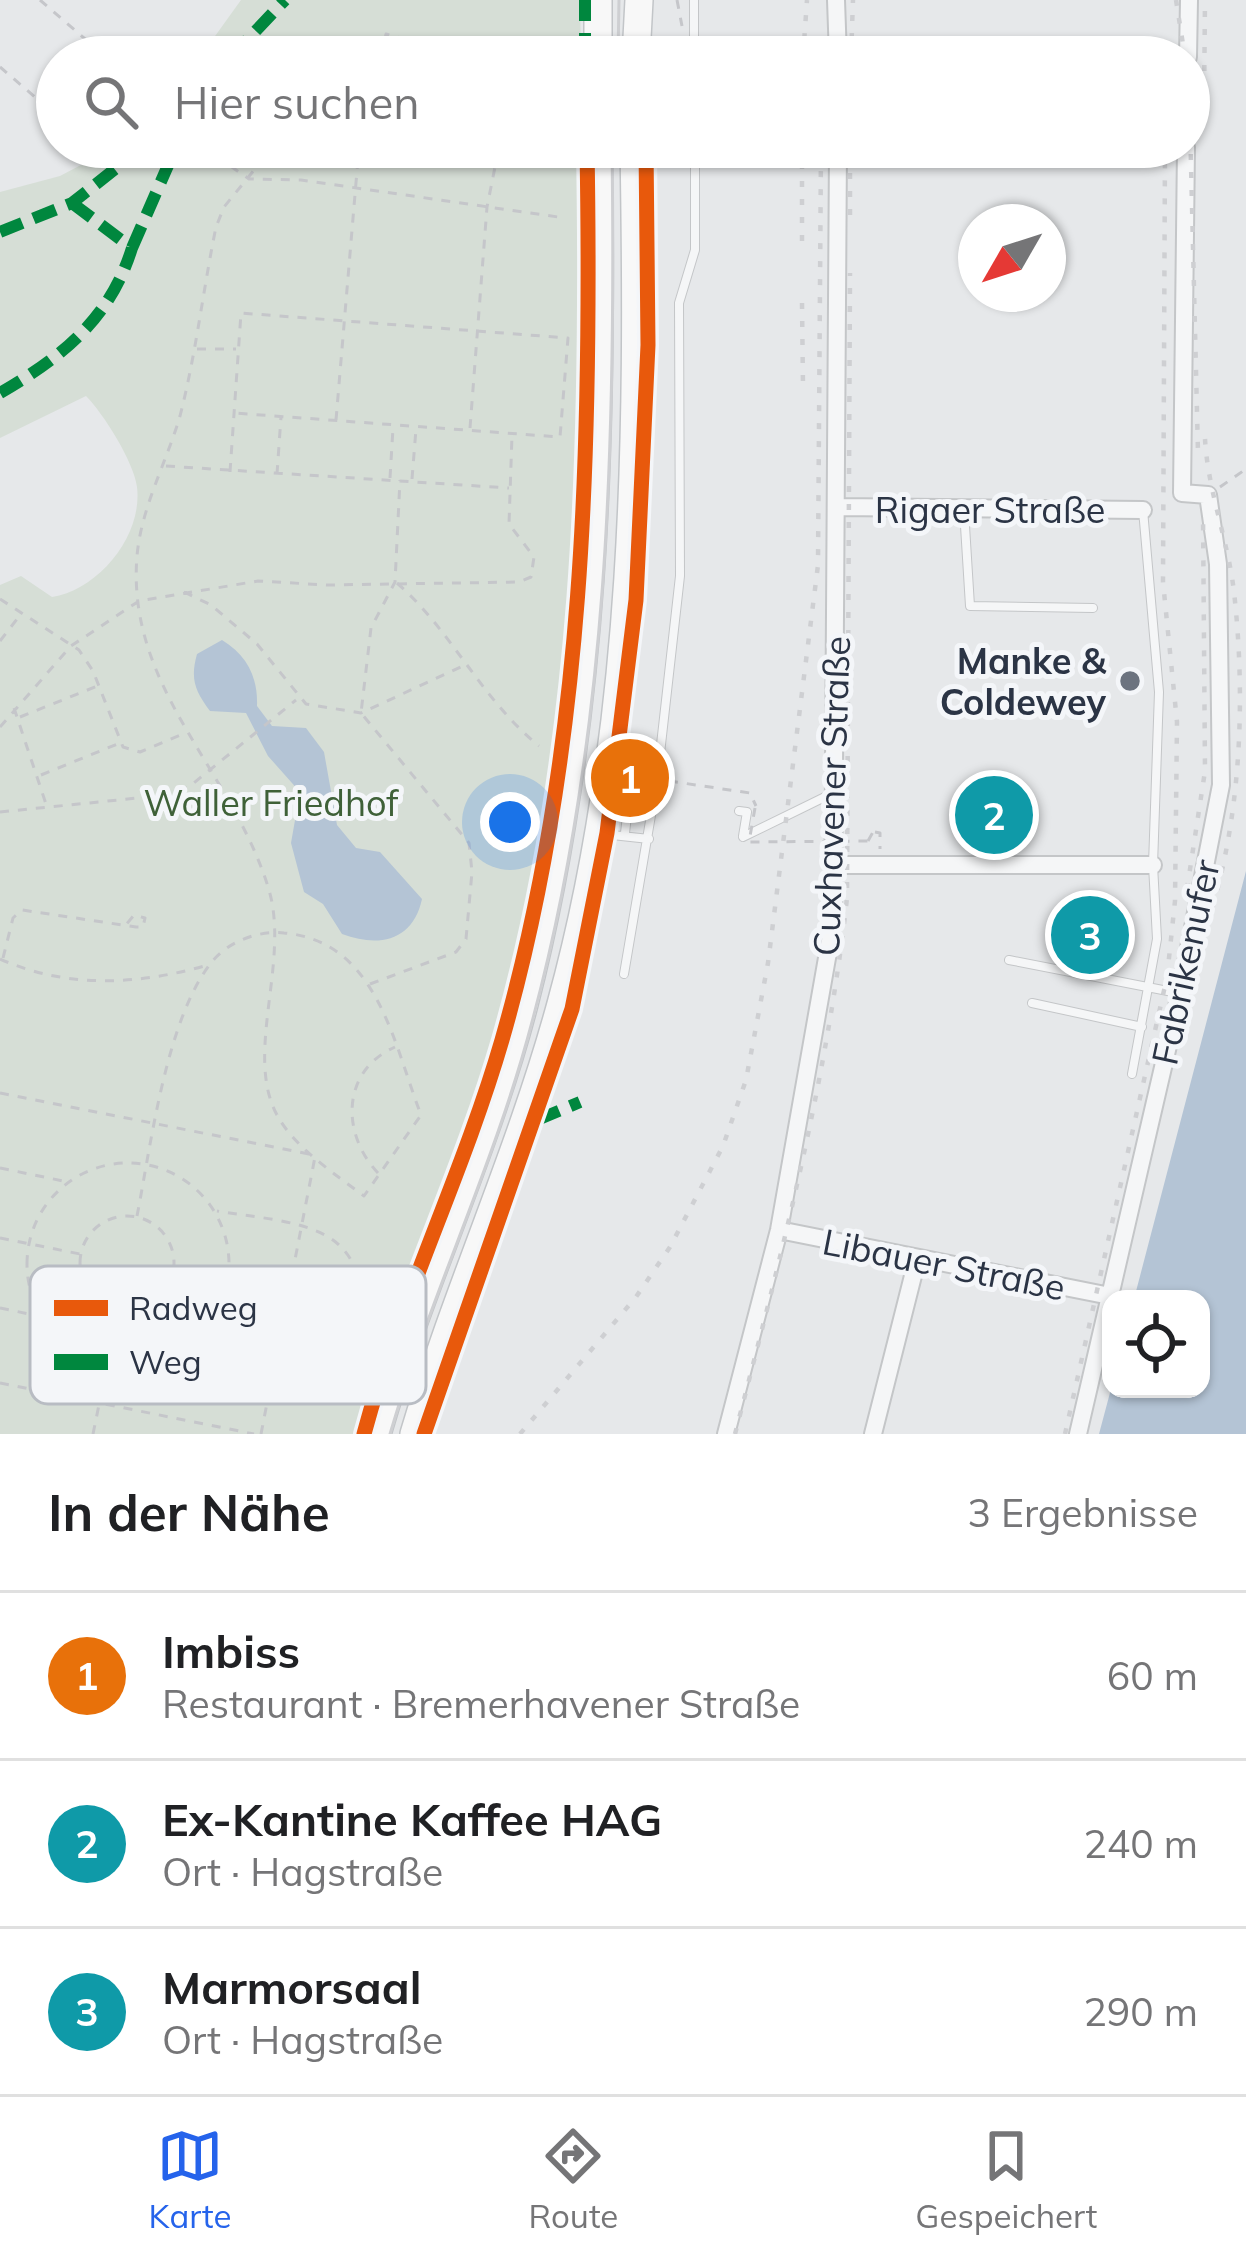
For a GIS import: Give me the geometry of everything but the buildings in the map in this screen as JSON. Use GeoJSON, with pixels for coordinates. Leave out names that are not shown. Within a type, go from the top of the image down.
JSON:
{"type":"FeatureCollection","features":[{"type":"Feature","properties":{"kind":"main road"},"geometry":{"type":"LineString","coordinates":[[598,0],[598,36]]}},
{"type":"Feature","properties":{"kind":"main road"},"geometry":{"type":"LineString","coordinates":[[637,36],[639,0]]}},
{"type":"Feature","properties":{"kind":"main road"},"geometry":{"type":"LineString","coordinates":[[426,1295],[510,1056],[550,888],[576,717],[597,481],[598,168]]}},
{"type":"Feature","properties":{"kind":"main road"},"geometry":{"type":"LineString","coordinates":[[419,1433],[562,1003],[596,837],[614,716],[633,474],[634,168]]}},
{"type":"Feature","properties":{"kind":"main road"},"geometry":{"type":"LineString","coordinates":[[377,1434],[388,1404]]}},
{"type":"Feature","properties":{"kind":"street"},"geometry":{"type":"LineString","coordinates":[[836,0],[837,36]]}},
{"type":"Feature","properties":{"kind":"street"},"geometry":{"type":"LineString","coordinates":[[1188,36],[1189,0]]}},
{"type":"Feature","properties":{"kind":"street","name":"Cuxhavener Straße"},"geometry":{"type":"LineString","coordinates":[[726,1434],[779,1230],[824,987],[836,865],[838,168]]}},
{"type":"Feature","properties":{"kind":"street","name":"Fabrikenufer"},"geometry":{"type":"LineString","coordinates":[[1111,1290],[1180,994],[1220,784],[1218,564],[1208,495],[1182,494],[1186,168]]}},
{"type":"Feature","properties":{"kind":"street","name":"Rigaer Straße"},"geometry":{"type":"LineString","coordinates":[[837,507],[1143,510]]}},
{"type":"Feature","properties":{"kind":"street"},"geometry":{"type":"LineString","coordinates":[[836,865],[1153,866]]}},
{"type":"Feature","properties":{"kind":"street","name":"Libauer Straße"},"geometry":{"type":"LineString","coordinates":[[779,1230],[1102,1295]]}},
{"type":"Feature","properties":{"kind":"street"},"geometry":{"type":"LineString","coordinates":[[874,1434],[917,1260]]}},
{"type":"Feature","properties":{"kind":"street","name":"Fabrikenufer"},"geometry":{"type":"LineString","coordinates":[[1078,1434],[1102,1330]]}},
{"type":"Feature","properties":{"kind":"lane"},"geometry":{"type":"LineString","coordinates":[[694,0],[694,36]]}},
{"type":"Feature","properties":{"kind":"lane"},"geometry":{"type":"LineString","coordinates":[[624,974],[649,838],[680,576],[679,304],[695,250],[695,168]]}},
{"type":"Feature","properties":{"kind":"lane"},"geometry":{"type":"LineString","coordinates":[[964,508],[970,606],[1093,608]]}},
{"type":"Feature","properties":{"kind":"lane","name":"Fabrikenufer"},"geometry":{"type":"LineString","coordinates":[[1132,1074],[1151,988],[1158,914],[1153,866],[1159,692],[1143,510]]}},
{"type":"Feature","properties":{"kind":"lane"},"geometry":{"type":"LineString","coordinates":[[625,833],[628,807],[656,784]]}},
{"type":"Feature","properties":{"kind":"lane"},"geometry":{"type":"LineString","coordinates":[[740,811],[747,812],[743,838],[836,792]]}},
{"type":"Feature","properties":{"kind":"lane"},"geometry":{"type":"LineString","coordinates":[[596,837],[625,833],[649,838]]}},
{"type":"Feature","properties":{"kind":"lane"},"geometry":{"type":"LineString","coordinates":[[1009,960],[1180,994]]}},
{"type":"Feature","properties":{"kind":"lane"},"geometry":{"type":"LineString","coordinates":[[1032,1003],[1142,1027]]}},
{"type":"Feature","properties":{"kind":"path"},"geometry":{"type":"LineString","coordinates":[[40,0],[82,36]]}},
{"type":"Feature","properties":{"kind":"path"},"geometry":{"type":"LineString","coordinates":[[0,67],[36,98]]}},
{"type":"Feature","properties":{"kind":"path"},"geometry":{"type":"LineString","coordinates":[[233,168],[249,179],[353,188],[558,217]]}},
{"type":"Feature","properties":{"kind":"path"},"geometry":{"type":"LineString","coordinates":[[125,926],[17,911],[1,959],[51,974],[128,984],[210,964],[247,937],[279,932],[337,947],[370,984],[421,1115],[364,1196],[315,1156],[277,1115],[269,1091],[268,1030],[279,932],[262,872],[211,767],[159,687],[139,601],[137,558],[194,350],[216,227],[224,207],[257,168]]}},
{"type":"Feature","properties":{"kind":"path"},"geometry":{"type":"LineString","coordinates":[[336,420],[356,168]]}},
{"type":"Feature","properties":{"kind":"path"},"geometry":{"type":"LineString","coordinates":[[470,430],[487,207],[495,168]]}},
{"type":"Feature","properties":{"kind":"path"},"geometry":{"type":"LineString","coordinates":[[230,472],[238,349],[241,313],[568,338],[560,437],[234,413]]}},
{"type":"Feature","properties":{"kind":"path"},"geometry":{"type":"LineString","coordinates":[[194,350],[238,349]]}},
{"type":"Feature","properties":{"kind":"path"},"geometry":{"type":"LineString","coordinates":[[277,474],[281,416]]}},
{"type":"Feature","properties":{"kind":"path"},"geometry":{"type":"LineString","coordinates":[[390,480],[393,425]]}},
{"type":"Feature","properties":{"kind":"path"},"geometry":{"type":"LineString","coordinates":[[412,481],[416,427]]}},
{"type":"Feature","properties":{"kind":"path"},"geometry":{"type":"LineString","coordinates":[[0,727],[71,646],[139,601],[258,580],[327,586],[519,582],[531,577],[534,557],[508,524],[512,433]]}},
{"type":"Feature","properties":{"kind":"path"},"geometry":{"type":"LineString","coordinates":[[164,466],[509,488]]}},
{"type":"Feature","properties":{"kind":"path"},"geometry":{"type":"LineString","coordinates":[[1208,495],[1246,470]]}},
{"type":"Feature","properties":{"kind":"path"},"geometry":{"type":"LineString","coordinates":[[370,984],[455,952],[466,940],[472,872],[469,843],[361,713],[371,628],[395,581],[400,480]]}},
{"type":"Feature","properties":{"kind":"path"},"geometry":{"type":"LineString","coordinates":[[395,581],[441,629],[491,701],[539,746]]}},
{"type":"Feature","properties":{"kind":"path"},"geometry":{"type":"LineString","coordinates":[[182,591],[211,605],[257,644],[297,699],[361,713],[465,665]]}},
{"type":"Feature","properties":{"kind":"path"},"geometry":{"type":"LineString","coordinates":[[0,599],[71,646],[100,685],[121,742],[140,752],[188,732]]}},
{"type":"Feature","properties":{"kind":"path"},"geometry":{"type":"LineString","coordinates":[[0,641],[22,614]]}},
{"type":"Feature","properties":{"kind":"path"},"geometry":{"type":"LineString","coordinates":[[18,717],[100,685]]}},
{"type":"Feature","properties":{"kind":"path"},"geometry":{"type":"LineString","coordinates":[[0,812],[167,795],[190,786],[297,699]]}},
{"type":"Feature","properties":{"kind":"path"},"geometry":{"type":"LineString","coordinates":[[14,706],[41,775],[48,810]]}},
{"type":"Feature","properties":{"kind":"path"},"geometry":{"type":"LineString","coordinates":[[41,775],[121,742]]}},
{"type":"Feature","properties":{"kind":"path"},"geometry":{"type":"LineString","coordinates":[[656,784],[750,793],[757,799],[749,842],[868,841],[868,832],[878,831],[880,865]]}},
{"type":"Feature","properties":{"kind":"path"},"geometry":{"type":"LineString","coordinates":[[137,1216],[170,1056],[210,964]]}},
{"type":"Feature","properties":{"kind":"path"},"geometry":{"type":"LineString","coordinates":[[379,1174],[356,1141],[350,1108],[371,1063],[395,1047]]}},
{"type":"Feature","properties":{"kind":"path"},"geometry":{"type":"LineString","coordinates":[[0,1093],[315,1156]]}},
{"type":"Feature","properties":{"kind":"path"},"geometry":{"type":"LineString","coordinates":[[293,1266],[315,1156]]}},
{"type":"Feature","properties":{"kind":"path"},"geometry":{"type":"LineString","coordinates":[[30,1284],[29,1244],[43,1209],[68,1182],[92,1168],[147,1164],[197,1189],[215,1210],[229,1266]]}},
{"type":"Feature","properties":{"kind":"path"},"geometry":{"type":"LineString","coordinates":[[0,1168],[68,1182]]}},
{"type":"Feature","properties":{"kind":"path"},"geometry":{"type":"LineString","coordinates":[[215,1210],[325,1235],[345,1251],[353,1266]]}},
{"type":"Feature","properties":{"kind":"path"},"geometry":{"type":"LineString","coordinates":[[79,1266],[80,1254],[100,1223],[137,1216],[170,1242],[173,1266]]}},
{"type":"Feature","properties":{"kind":"path"},"geometry":{"type":"LineString","coordinates":[[0,1238],[80,1254]]}},
{"type":"Feature","properties":{"kind":"path"},"geometry":{"type":"LineString","coordinates":[[0,1308],[30,1314]]}},
{"type":"Feature","properties":{"kind":"path"},"geometry":{"type":"LineString","coordinates":[[0,1383],[30,1389]]}},
{"type":"Feature","properties":{"kind":"path"},"geometry":{"type":"LineString","coordinates":[[93,1434],[100,1404]]}},
{"type":"Feature","properties":{"kind":"path"},"geometry":{"type":"LineString","coordinates":[[105,1404],[257,1434],[264,1404]]}},
{"type":"Feature","properties":{"kind":"green space"},"geometry":{"type":"Polygon","coordinates":[[[241,0],[580,0],[581,36],[215,36],[241,0]]]}},
{"type":"Feature","properties":{"kind":"green space","name":"Waller Friedhof"},"geometry":{"type":"Polygon","coordinates":[[[75,168],[582,168],[576,498],[554,730],[537,846],[486,1075],[417,1266],[30,1266],[30,1404],[366,1404],[357,1434],[0,1434],[0,585],[21,576],[52,597],[86,584],[114,558],[133,524],[137,506],[130,465],[86,396],[0,438],[0,192],[75,168]]]}},
{"type":"Feature","properties":{"kind":"water"},"geometry":{"type":"Polygon","coordinates":[[[222,640],[249,668],[257,706],[272,726],[306,728],[324,752],[337,825],[356,848],[380,852],[422,899],[411,924],[392,938],[369,940],[342,934],[323,904],[304,892],[291,843],[300,792],[268,756],[246,713],[210,711],[195,684],[197,654],[222,640]]]}},
{"type":"Feature","properties":{"kind":"water"},"geometry":{"type":"Polygon","coordinates":[[[1246,871],[1246,1434],[1099,1434],[1109,1398],[1210,1398],[1210,1290],[1136,1290],[1246,871]]]}},
{"type":"Feature","properties":{"kind":"tram line"},"geometry":{"type":"LineString","coordinates":[[618,36],[619,0]]}},
{"type":"Feature","properties":{"kind":"tram line"},"geometry":{"type":"LineString","coordinates":[[426,1325],[517,1074],[558,914],[578,806],[592,697],[609,478],[612,168]]}},
{"type":"Feature","properties":{"kind":"tram line"},"geometry":{"type":"LineString","coordinates":[[390,1434],[400,1404]]}},
{"type":"Feature","properties":{"kind":"railway"},"geometry":{"type":"LineString","coordinates":[[804,36],[807,0]]}},
{"type":"Feature","properties":{"kind":"railway"},"geometry":{"type":"LineString","coordinates":[[852,36],[853,0]]}},
{"type":"Feature","properties":{"kind":"railway"},"geometry":{"type":"LineString","coordinates":[[1176,0],[1182,36]]}},
{"type":"Feature","properties":{"kind":"railway"},"geometry":{"type":"LineString","coordinates":[[1205,0],[1205,36]]}},
{"type":"Feature","properties":{"kind":"railway"},"geometry":{"type":"LineString","coordinates":[[802,168],[802,241]]}},
{"type":"Feature","properties":{"kind":"railway"},"geometry":{"type":"LineString","coordinates":[[520,1434],[636,1297],[670,1247],[723,1146],[746,1080],[768,963],[818,565],[821,168]]}},
{"type":"Feature","properties":{"kind":"railway"},"geometry":{"type":"LineString","coordinates":[[850,168],[850,215]]}},
{"type":"Feature","properties":{"kind":"railway"},"geometry":{"type":"LineString","coordinates":[[1065,1434],[1167,977],[1175,901],[1177,722],[1163,582],[1165,168]]}},
{"type":"Feature","properties":{"kind":"railway"},"geometry":{"type":"LineString","coordinates":[[1191,168],[1198,453]]}},
{"type":"Feature","properties":{"kind":"railway"},"geometry":{"type":"LineString","coordinates":[[735,1434],[815,1101],[847,898],[850,273]]}},
{"type":"Feature","properties":{"kind":"railway"},"geometry":{"type":"LineString","coordinates":[[802,303],[803,387]]}},
{"type":"Feature","properties":{"kind":"railway"},"geometry":{"type":"LineString","coordinates":[[1170,1006],[1200,943],[1219,883],[1238,759],[1240,675],[1234,592],[1205,439]]}},
{"type":"Feature","properties":{"kind":"railway"},"geometry":{"type":"LineString","coordinates":[[1187,889],[1205,771],[1203,513]]}},
{"type":"Feature","properties":{"kind":"marked path"},"geometry":{"type":"LineString","coordinates":[[251,36],[285,0]]}},
{"type":"Feature","properties":{"kind":"marked path"},"geometry":{"type":"LineString","coordinates":[[585,0],[585,36]]}},
{"type":"Feature","properties":{"kind":"marked path"},"geometry":{"type":"LineString","coordinates":[[0,232],[72,203],[116,168]]}},
{"type":"Feature","properties":{"kind":"marked path"},"geometry":{"type":"LineString","coordinates":[[132,248],[167,168]]}},
{"type":"Feature","properties":{"kind":"marked path"},"geometry":{"type":"LineString","coordinates":[[0,393],[81,334],[123,273],[132,248],[72,203]]}},
{"type":"Feature","properties":{"kind":"marked path"},"geometry":{"type":"LineString","coordinates":[[537,1120],[580,1102]]}},
{"type":"Feature","properties":{"kind":"cycle path"},"geometry":{"type":"LineString","coordinates":[[421,1266],[502,1040],[530,931],[551,820],[578,597],[588,372],[587,168]]}},
{"type":"Feature","properties":{"kind":"cycle path"},"geometry":{"type":"LineString","coordinates":[[424,1434],[572,1009],[607,833],[636,600],[648,345],[646,168]]}},
{"type":"Feature","properties":{"kind":"cycle path"},"geometry":{"type":"LineString","coordinates":[[364,1434],[373,1404]]}},
{"type":"Feature","properties":{"kind":"place","name":"Manke & Coldewey"},"geometry":{"type":"Point","coordinates":[1130,681]}},
{"type":"Feature","properties":{"kind":"place","name":"Imbiss"},"geometry":{"type":"Point","coordinates":[630,778]}},
{"type":"Feature","properties":{"kind":"place","name":"Ex-Kantine Kaffee HAG"},"geometry":{"type":"Point","coordinates":[994,815]}},
{"type":"Feature","properties":{"kind":"place","name":"Marmorsaal"},"geometry":{"type":"Point","coordinates":[1090,935]}}]}
